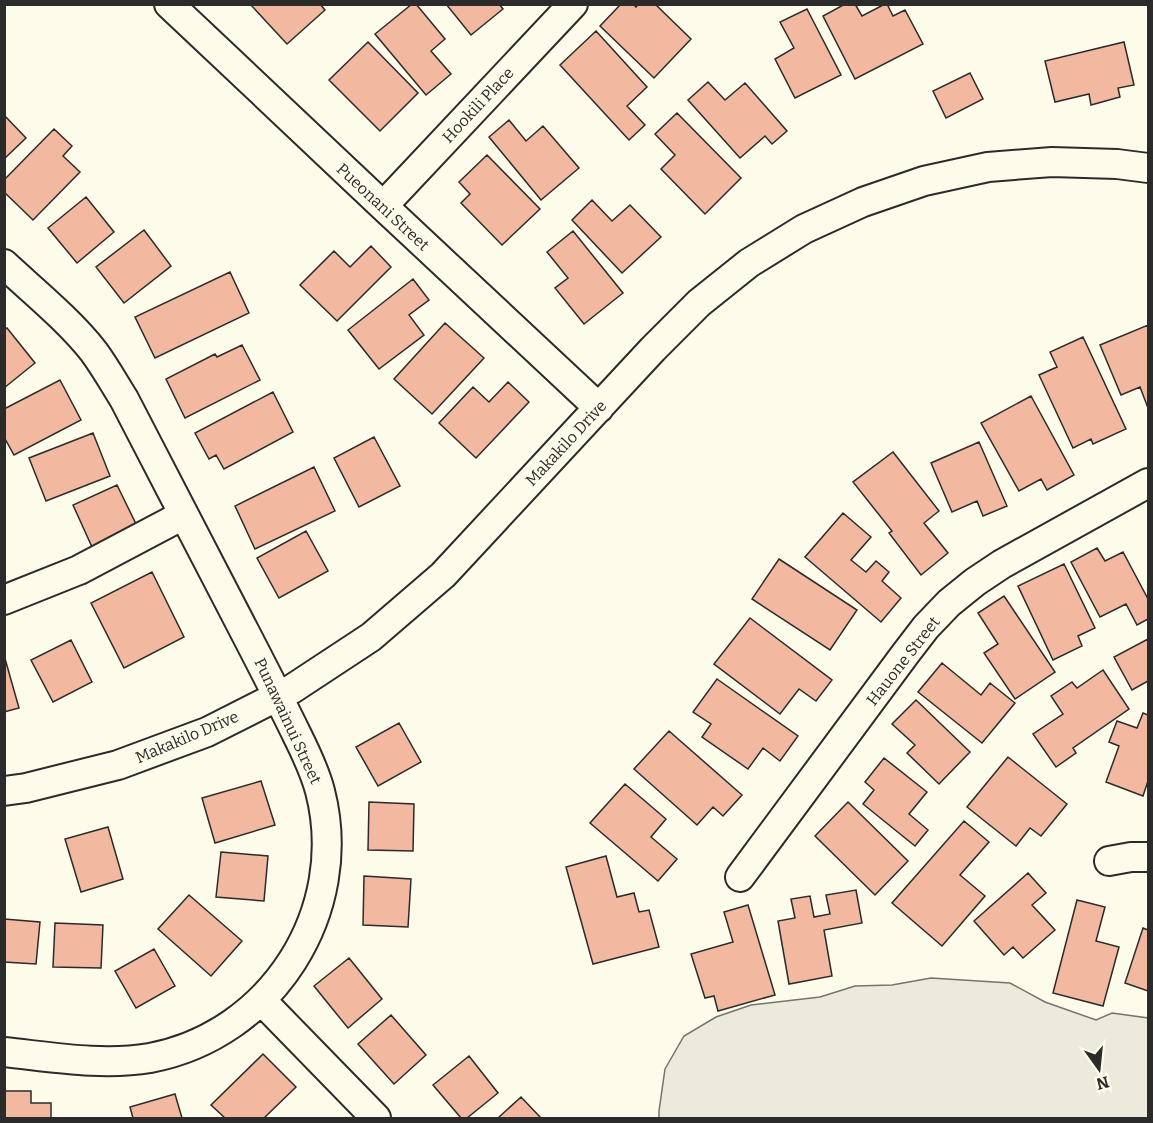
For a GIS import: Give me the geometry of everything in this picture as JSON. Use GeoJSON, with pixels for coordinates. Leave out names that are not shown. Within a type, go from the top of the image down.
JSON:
{"type":"FeatureCollection","features":[{"type":"Feature","properties":{"kind":"street","name":"Hookili Place"},"geometry":{"type":"LineString","coordinates":[[383,206],[573,4]]}},
{"type":"Feature","properties":{"kind":"street","name":"Pueonani Street"},"geometry":{"type":"LineString","coordinates":[[172,5],[599,408]]}},
{"type":"Feature","properties":{"kind":"street","name":"Makakilo Drive"},"geometry":{"type":"LineString","coordinates":[[4,791],[26,788],[118,765],[207,732],[292,689],[371,637],[443,575],[653,349],[699,303],[749,263],[804,229],[863,202],[924,181],[988,167],[1052,162],[1117,164],[1149,168]]}},
{"type":"Feature","properties":{"kind":"street","name":"Punawainui Street"},"geometry":{"type":"LineString","coordinates":[[4,264],[93,351],[124,399],[278,696],[312,767],[320,791],[327,841],[326,866],[320,899],[305,939],[293,961],[278,981],[261,1000],[228,1026],[206,1039],[175,1052],[126,1061],[100,1061],[4,1052]]}},
{"type":"Feature","properties":{"kind":"street","name":"Hauone Street"},"geometry":{"type":"LineString","coordinates":[[740,878],[906,652],[949,603],[1002,564],[1149,483]]}},
{"type":"Feature","properties":{"kind":"street"},"geometry":{"type":"LineString","coordinates":[[4,600],[79,570],[183,514]]}},
{"type":"Feature","properties":{"kind":"street"},"geometry":{"type":"LineString","coordinates":[[1109,861],[1149,857]]}},
{"type":"Feature","properties":{"kind":"street"},"geometry":{"type":"LineString","coordinates":[[261,1000],[376,1119]]}},
{"type":"Feature","properties":{"kind":"shaded area"},"geometry":{"type":"Polygon","coordinates":[[[931,978],[1010,983],[1045,1002],[1096,1020],[1112,1013],[1148,1018],[1148,1118],[659,1118],[665,1069],[684,1036],[716,1017],[751,1005],[820,997],[855,986],[892,985],[931,978]]]}},
{"type":"Feature","properties":{"kind":"building"},"geometry":{"type":"Polygon","coordinates":[[[250,4],[320,4],[325,10],[287,44],[250,4]]]}},
{"type":"Feature","properties":{"kind":"building"},"geometry":{"type":"Polygon","coordinates":[[[412,4],[416,4],[445,39],[431,51],[451,74],[426,95],[375,34],[412,4]]]}},
{"type":"Feature","properties":{"kind":"building"},"geometry":{"type":"Polygon","coordinates":[[[446,4],[499,4],[503,9],[471,35],[446,4]]]}},
{"type":"Feature","properties":{"kind":"building"},"geometry":{"type":"Polygon","coordinates":[[[621,4],[633,4],[636,7],[638,4],[655,4],[691,39],[654,78],[600,26],[621,4]]]}},
{"type":"Feature","properties":{"kind":"building"},"geometry":{"type":"Polygon","coordinates":[[[845,4],[855,4],[862,16],[885,4],[893,16],[905,10],[923,44],[855,79],[823,16],[845,4]]]}},
{"type":"Feature","properties":{"kind":"building"},"geometry":{"type":"Polygon","coordinates":[[[807,9],[841,75],[795,98],[775,59],[794,48],[780,22],[807,9]]]}},
{"type":"Feature","properties":{"kind":"building"},"geometry":{"type":"Polygon","coordinates":[[[596,31],[647,87],[627,106],[645,125],[629,140],[560,65],[596,31]]]}},
{"type":"Feature","properties":{"kind":"building"},"geometry":{"type":"Polygon","coordinates":[[[368,42],[418,93],[380,131],[329,80],[368,42]]]}},
{"type":"Feature","properties":{"kind":"building"},"geometry":{"type":"Polygon","coordinates":[[[1124,42],[1134,85],[1118,88],[1120,97],[1091,105],[1089,94],[1055,102],[1045,61],[1124,42]]]}},
{"type":"Feature","properties":{"kind":"building"},"geometry":{"type":"Polygon","coordinates":[[[970,73],[983,99],[946,118],[933,91],[970,73]]]}},
{"type":"Feature","properties":{"kind":"building"},"geometry":{"type":"Polygon","coordinates":[[[708,82],[725,100],[745,83],[787,131],[772,144],[765,136],[740,158],[688,100],[708,82]]]}},
{"type":"Feature","properties":{"kind":"building"},"geometry":{"type":"Polygon","coordinates":[[[677,113],[741,178],[705,214],[661,169],[675,155],[655,134],[677,113]]]}},
{"type":"Feature","properties":{"kind":"building"},"geometry":{"type":"Polygon","coordinates":[[[4,115],[26,138],[4,159],[4,115]]]}},
{"type":"Feature","properties":{"kind":"building"},"geometry":{"type":"Polygon","coordinates":[[[509,120],[526,141],[543,126],[579,168],[541,200],[489,137],[509,120]]]}},
{"type":"Feature","properties":{"kind":"building"},"geometry":{"type":"Polygon","coordinates":[[[54,129],[72,146],[63,156],[80,172],[33,220],[4,192],[4,180],[54,129]]]}},
{"type":"Feature","properties":{"kind":"building"},"geometry":{"type":"Polygon","coordinates":[[[487,155],[540,209],[502,245],[461,203],[470,194],[459,182],[487,155]]]}},
{"type":"Feature","properties":{"kind":"building"},"geometry":{"type":"Polygon","coordinates":[[[86,197],[114,232],[77,263],[48,228],[86,197]]]}},
{"type":"Feature","properties":{"kind":"building"},"geometry":{"type":"Polygon","coordinates":[[[592,200],[612,221],[630,205],[661,237],[622,273],[572,220],[592,200]]]}},
{"type":"Feature","properties":{"kind":"building"},"geometry":{"type":"Polygon","coordinates":[[[144,230],[171,266],[124,303],[96,267],[144,230]]]}},
{"type":"Feature","properties":{"kind":"building"},"geometry":{"type":"Polygon","coordinates":[[[573,231],[623,293],[584,324],[555,288],[568,278],[547,252],[573,231]]]}},
{"type":"Feature","properties":{"kind":"building"},"geometry":{"type":"Polygon","coordinates":[[[371,246],[391,267],[337,321],[300,285],[334,251],[350,267],[371,246]]]}},
{"type":"Feature","properties":{"kind":"building"},"geometry":{"type":"Polygon","coordinates":[[[230,272],[249,313],[155,358],[135,317],[230,272]]]}},
{"type":"Feature","properties":{"kind":"building"},"geometry":{"type":"Polygon","coordinates":[[[413,279],[429,300],[409,315],[424,335],[379,369],[348,330],[413,279]]]}},
{"type":"Feature","properties":{"kind":"building"},"geometry":{"type":"Polygon","coordinates":[[[445,323],[484,358],[432,414],[394,379],[445,323]]]}},
{"type":"Feature","properties":{"kind":"building"},"geometry":{"type":"Polygon","coordinates":[[[1148,325],[1148,408],[1140,387],[1121,395],[1100,345],[1148,325]]]}},
{"type":"Feature","properties":{"kind":"building"},"geometry":{"type":"Polygon","coordinates":[[[7,328],[35,363],[4,388],[4,330],[7,328]]]}},
{"type":"Feature","properties":{"kind":"building"},"geometry":{"type":"Polygon","coordinates":[[[1083,337],[1126,429],[1093,444],[1091,439],[1073,448],[1039,375],[1057,367],[1050,352],[1083,337]]]}},
{"type":"Feature","properties":{"kind":"building"},"geometry":{"type":"Polygon","coordinates":[[[242,345],[260,380],[185,418],[166,379],[215,354],[217,357],[242,345]]]}},
{"type":"Feature","properties":{"kind":"building"},"geometry":{"type":"Polygon","coordinates":[[[60,380],[81,420],[14,455],[4,437],[4,409],[60,380]]]}},
{"type":"Feature","properties":{"kind":"building"},"geometry":{"type":"Polygon","coordinates":[[[508,382],[529,402],[476,458],[439,423],[473,387],[489,402],[508,382]]]}},
{"type":"Feature","properties":{"kind":"building"},"geometry":{"type":"Polygon","coordinates":[[[273,392],[293,432],[224,469],[216,455],[209,459],[195,433],[273,392]]]}},
{"type":"Feature","properties":{"kind":"building"},"geometry":{"type":"Polygon","coordinates":[[[1031,396],[1074,475],[1047,490],[1041,479],[1019,491],[981,423],[1031,396]]]}},
{"type":"Feature","properties":{"kind":"building"},"geometry":{"type":"Polygon","coordinates":[[[93,433],[110,476],[46,501],[29,458],[93,433]]]}},
{"type":"Feature","properties":{"kind":"building"},"geometry":{"type":"Polygon","coordinates":[[[374,437],[400,486],[359,507],[334,458],[374,437]]]}},
{"type":"Feature","properties":{"kind":"building"},"geometry":{"type":"Polygon","coordinates":[[[979,442],[1007,506],[983,516],[977,501],[952,512],[931,463],[979,442]]]}},
{"type":"Feature","properties":{"kind":"building"},"geometry":{"type":"Polygon","coordinates":[[[893,452],[939,511],[924,523],[948,553],[921,575],[889,533],[892,531],[853,482],[893,452]]]}},
{"type":"Feature","properties":{"kind":"building"},"geometry":{"type":"Polygon","coordinates":[[[314,467],[335,511],[255,549],[235,506],[314,467]]]}},
{"type":"Feature","properties":{"kind":"building"},"geometry":{"type":"Polygon","coordinates":[[[117,485],[137,526],[92,547],[73,505],[117,485]]]}},
{"type":"Feature","properties":{"kind":"building"},"geometry":{"type":"Polygon","coordinates":[[[843,513],[871,537],[851,560],[866,572],[876,561],[889,572],[882,581],[901,598],[881,622],[805,557],[843,513]]]}},
{"type":"Feature","properties":{"kind":"building"},"geometry":{"type":"Polygon","coordinates":[[[306,531],[328,571],[279,598],[257,558],[306,531]]]}},
{"type":"Feature","properties":{"kind":"building"},"geometry":{"type":"Polygon","coordinates":[[[1097,548],[1105,561],[1123,552],[1148,599],[1148,619],[1137,625],[1126,604],[1100,617],[1071,562],[1097,548]]]}},
{"type":"Feature","properties":{"kind":"building"},"geometry":{"type":"Polygon","coordinates":[[[779,559],[857,610],[830,650],[752,599],[779,559]]]}},
{"type":"Feature","properties":{"kind":"building"},"geometry":{"type":"Polygon","coordinates":[[[1064,564],[1095,628],[1078,636],[1082,646],[1053,660],[1018,586],[1064,564]]]}},
{"type":"Feature","properties":{"kind":"building"},"geometry":{"type":"Polygon","coordinates":[[[152,572],[184,637],[124,668],[91,603],[152,572]]]}},
{"type":"Feature","properties":{"kind":"building"},"geometry":{"type":"Polygon","coordinates":[[[1004,596],[1055,672],[1015,699],[984,653],[998,644],[978,613],[1004,596]]]}},
{"type":"Feature","properties":{"kind":"building"},"geometry":{"type":"Polygon","coordinates":[[[750,618],[832,680],[816,701],[799,689],[780,714],[714,664],[750,618]]]}},
{"type":"Feature","properties":{"kind":"building"},"geometry":{"type":"Polygon","coordinates":[[[1148,639],[1148,681],[1132,690],[1114,657],[1148,639]]]}},
{"type":"Feature","properties":{"kind":"building"},"geometry":{"type":"Polygon","coordinates":[[[71,640],[92,682],[53,702],[31,660],[71,640]]]}},
{"type":"Feature","properties":{"kind":"building"},"geometry":{"type":"Polygon","coordinates":[[[4,655],[19,708],[4,712],[4,655]]]}},
{"type":"Feature","properties":{"kind":"building"},"geometry":{"type":"Polygon","coordinates":[[[942,663],[981,695],[990,683],[1015,703],[982,743],[918,692],[942,663]]]}},
{"type":"Feature","properties":{"kind":"building"},"geometry":{"type":"Polygon","coordinates":[[[1103,670],[1129,709],[1073,748],[1076,753],[1056,767],[1033,734],[1063,714],[1051,696],[1072,682],[1077,688],[1103,670]]]}},
{"type":"Feature","properties":{"kind":"building"},"geometry":{"type":"Polygon","coordinates":[[[717,679],[798,736],[780,761],[763,748],[748,769],[702,737],[711,724],[693,712],[717,679]]]}},
{"type":"Feature","properties":{"kind":"building"},"geometry":{"type":"Polygon","coordinates":[[[916,700],[970,752],[939,784],[907,753],[915,745],[892,724],[916,700]]]}},
{"type":"Feature","properties":{"kind":"building"},"geometry":{"type":"Polygon","coordinates":[[[1143,713],[1148,715],[1148,781],[1143,796],[1106,782],[1119,746],[1109,742],[1117,721],[1137,728],[1143,713]]]}},
{"type":"Feature","properties":{"kind":"building"},"geometry":{"type":"Polygon","coordinates":[[[399,723],[421,762],[378,786],[356,747],[399,723]]]}},
{"type":"Feature","properties":{"kind":"building"},"geometry":{"type":"Polygon","coordinates":[[[669,731],[742,795],[723,816],[713,807],[697,825],[634,769],[669,731]]]}},
{"type":"Feature","properties":{"kind":"building"},"geometry":{"type":"Polygon","coordinates":[[[1008,757],[1067,804],[1041,836],[1030,828],[1016,846],[967,807],[1008,757]]]}},
{"type":"Feature","properties":{"kind":"building"},"geometry":{"type":"Polygon","coordinates":[[[884,758],[927,792],[909,814],[928,830],[915,846],[863,804],[874,790],[865,782],[884,758]]]}},
{"type":"Feature","properties":{"kind":"building"},"geometry":{"type":"Polygon","coordinates":[[[261,781],[275,825],[215,843],[202,798],[261,781]]]}},
{"type":"Feature","properties":{"kind":"building"},"geometry":{"type":"Polygon","coordinates":[[[625,784],[666,819],[651,837],[677,859],[658,881],[590,823],[625,784]]]}},
{"type":"Feature","properties":{"kind":"building"},"geometry":{"type":"Polygon","coordinates":[[[369,802],[414,804],[413,851],[368,850],[369,802]]]}},
{"type":"Feature","properties":{"kind":"building"},"geometry":{"type":"Polygon","coordinates":[[[848,802],[908,861],[875,895],[815,836],[848,802]]]}},
{"type":"Feature","properties":{"kind":"building"},"geometry":{"type":"Polygon","coordinates":[[[964,821],[989,842],[960,875],[985,896],[942,946],[892,903],[964,821]]]}},
{"type":"Feature","properties":{"kind":"building"},"geometry":{"type":"Polygon","coordinates":[[[108,827],[123,879],[81,892],[65,839],[108,827]]]}},
{"type":"Feature","properties":{"kind":"building"},"geometry":{"type":"Polygon","coordinates":[[[221,852],[268,856],[264,901],[216,897],[221,852]]]}},
{"type":"Feature","properties":{"kind":"building"},"geometry":{"type":"Polygon","coordinates":[[[606,856],[617,897],[634,893],[639,912],[649,910],[659,947],[593,964],[566,867],[606,856]]]}},
{"type":"Feature","properties":{"kind":"building"},"geometry":{"type":"Polygon","coordinates":[[[1028,873],[1046,893],[1032,905],[1055,930],[1023,958],[1013,947],[1004,955],[974,921],[1028,873]]]}},
{"type":"Feature","properties":{"kind":"building"},"geometry":{"type":"Polygon","coordinates":[[[364,876],[411,879],[408,927],[363,925],[364,876]]]}},
{"type":"Feature","properties":{"kind":"building"},"geometry":{"type":"Polygon","coordinates":[[[856,890],[862,923],[824,930],[832,976],[789,984],[778,921],[795,918],[791,899],[810,896],[814,917],[830,914],[826,895],[856,890]]]}},
{"type":"Feature","properties":{"kind":"building"},"geometry":{"type":"Polygon","coordinates":[[[189,895],[242,941],[211,976],[158,929],[189,895]]]}},
{"type":"Feature","properties":{"kind":"building"},"geometry":{"type":"Polygon","coordinates":[[[1077,900],[1105,907],[1096,941],[1119,947],[1103,1006],[1053,993],[1077,900]]]}},
{"type":"Feature","properties":{"kind":"building"},"geometry":{"type":"Polygon","coordinates":[[[748,905],[775,995],[718,1011],[714,996],[705,998],[691,954],[733,942],[724,912],[748,905]]]}},
{"type":"Feature","properties":{"kind":"building"},"geometry":{"type":"Polygon","coordinates":[[[4,919],[40,922],[36,964],[4,962],[4,919]]]}},
{"type":"Feature","properties":{"kind":"building"},"geometry":{"type":"Polygon","coordinates":[[[55,923],[103,925],[101,968],[53,967],[55,923]]]}},
{"type":"Feature","properties":{"kind":"building"},"geometry":{"type":"Polygon","coordinates":[[[1143,928],[1148,930],[1148,991],[1125,983],[1143,928]]]}},
{"type":"Feature","properties":{"kind":"building"},"geometry":{"type":"Polygon","coordinates":[[[154,949],[175,986],[136,1008],[115,971],[154,949]]]}},
{"type":"Feature","properties":{"kind":"building"},"geometry":{"type":"Polygon","coordinates":[[[349,958],[382,999],[348,1028],[314,986],[349,958]]]}},
{"type":"Feature","properties":{"kind":"building"},"geometry":{"type":"Polygon","coordinates":[[[391,1015],[426,1055],[394,1084],[358,1044],[391,1015]]]}},
{"type":"Feature","properties":{"kind":"building"},"geometry":{"type":"Polygon","coordinates":[[[263,1054],[296,1087],[264,1118],[225,1118],[211,1105],[263,1054]]]}},
{"type":"Feature","properties":{"kind":"building"},"geometry":{"type":"Polygon","coordinates":[[[469,1056],[498,1093],[467,1118],[461,1118],[433,1085],[469,1056]]]}},
{"type":"Feature","properties":{"kind":"building"},"geometry":{"type":"Polygon","coordinates":[[[5,1091],[31,1091],[31,1103],[51,1103],[51,1118],[5,1118],[5,1091]]]}},
{"type":"Feature","properties":{"kind":"building"},"geometry":{"type":"Polygon","coordinates":[[[175,1094],[182,1118],[133,1118],[130,1107],[175,1094]]]}},
{"type":"Feature","properties":{"kind":"building"},"geometry":{"type":"Polygon","coordinates":[[[521,1097],[541,1118],[498,1118],[521,1097]]]}}]}
